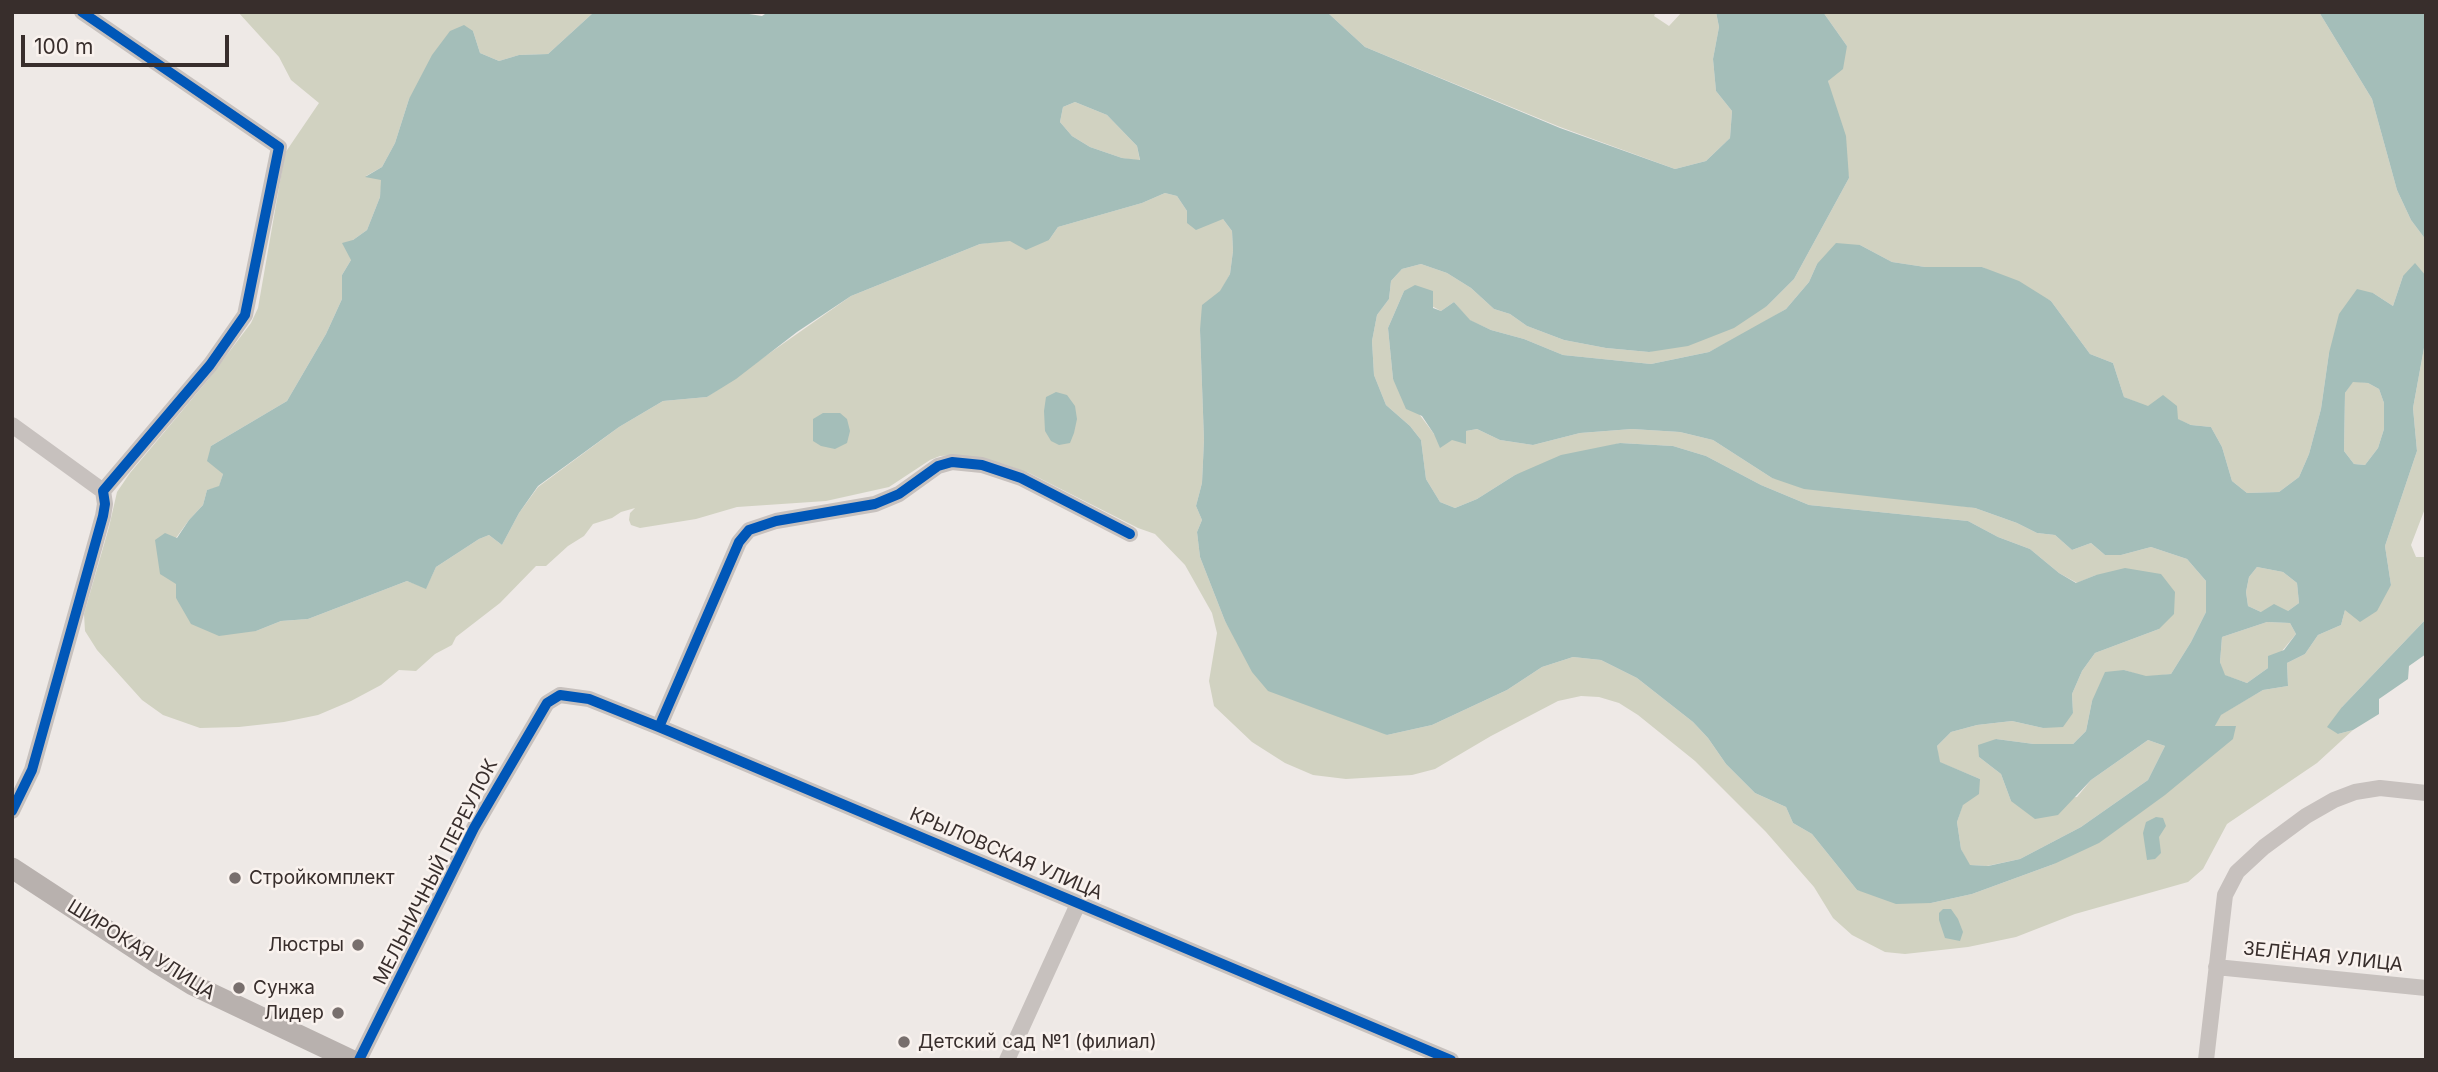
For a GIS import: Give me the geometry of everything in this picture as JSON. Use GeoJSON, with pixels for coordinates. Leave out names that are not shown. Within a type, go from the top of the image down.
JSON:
{"type":"FeatureCollection","features":[{"type":"Feature","properties":{"kind":"street"},"geometry":{"type":"LineString","coordinates":[[82,12],[279,147],[245,315],[209,365],[103,491]]}},
{"type":"Feature","properties":{"kind":"street"},"geometry":{"type":"LineString","coordinates":[[12,425],[103,491],[105,504],[36,757],[12,811]]}},
{"type":"Feature","properties":{"kind":"street"},"geometry":{"type":"LineString","coordinates":[[659,727],[738,542],[749,530],[776,521],[875,504],[899,494],[938,466],[952,462],[982,465],[1021,478],[1130,534]]}},
{"type":"Feature","properties":{"kind":"street","name":"КРЫЛОВСКАЯ УЛИЦА"},"geometry":{"type":"LineString","coordinates":[[547,703],[560,695],[589,699],[1451,1060]]}},
{"type":"Feature","properties":{"kind":"street","name":"МЕЛЬНИЧНЫЙ ПЕРЕУЛОК"},"geometry":{"type":"LineString","coordinates":[[359,1060],[474,828],[547,703]]}},
{"type":"Feature","properties":{"kind":"street"},"geometry":{"type":"LineString","coordinates":[[2206,1060],[2225,895],[2237,872],[2264,847],[2306,816],[2334,800],[2355,792],[2380,788],[2426,793]]}},
{"type":"Feature","properties":{"kind":"street","name":"ШИРОКАЯ УЛИЦА"},"geometry":{"type":"LineString","coordinates":[[12,868],[194,985],[351,1060]]}},
{"type":"Feature","properties":{"kind":"street"},"geometry":{"type":"LineString","coordinates":[[1007,1060],[1078,904]]}},
{"type":"Feature","properties":{"kind":"street","name":"ЗЕЛЁНАЯ УЛИЦА"},"geometry":{"type":"LineString","coordinates":[[2216,967],[2426,988]]}},
{"type":"Feature","properties":{"kind":"green space"},"geometry":{"type":"Polygon","coordinates":[[[238,12],[594,12],[548,54],[519,55],[499,61],[480,53],[473,31],[409,99],[395,143],[382,167],[366,176],[382,179],[380,197],[367,230],[353,240],[351,260],[342,275],[342,299],[326,334],[287,401],[211,446],[223,474],[219,487],[207,490],[203,505],[176,538],[176,598],[256,631],[281,621],[308,619],[407,581],[426,588],[436,567],[479,539],[489,535],[502,545],[519,513],[538,487],[619,427],[663,401],[707,397],[851,296],[980,244],[1010,240],[1049,240],[1058,227],[1142,203],[1165,193],[1177,196],[1187,211],[1223,219],[1232,231],[1230,274],[1200,330],[1204,440],[1202,483],[1196,506],[1202,520],[1197,532],[1200,557],[1225,621],[1238,642],[1387,735],[1432,725],[1507,690],[1542,667],[1573,657],[1601,660],[1637,678],[1693,722],[1726,764],[1755,793],[1786,807],[1793,823],[1812,834],[1857,890],[1931,903],[1972,894],[2054,864],[2215,726],[2220,715],[2263,690],[2288,686],[2287,663],[2305,654],[2318,635],[2341,625],[2345,610],[2391,585],[2385,546],[2417,451],[2413,408],[2426,337],[2426,506],[2411,545],[2416,557],[2426,557],[2426,619],[2342,707],[2338,734],[2353,730],[2317,763],[2227,824],[2203,869],[2188,882],[2075,914],[2016,937],[1968,947],[1905,954],[1885,952],[1852,935],[1833,918],[1814,887],[1766,832],[1695,761],[1619,703],[1599,697],[1581,696],[1558,701],[1435,769],[1412,775],[1346,779],[1313,775],[1285,763],[1252,742],[1214,706],[1209,681],[1217,633],[1212,613],[1185,565],[1155,534],[1029,473],[1003,464],[957,455],[940,456],[930,460],[889,487],[826,501],[737,507],[696,519],[640,528],[631,525],[629,520],[630,513],[635,508],[621,512],[593,524],[584,536],[546,566],[536,566],[500,603],[456,637],[452,645],[435,654],[416,671],[399,670],[381,685],[318,715],[239,727],[200,728],[163,715],[142,700],[97,650],[85,631],[84,614],[117,492],[207,381],[251,323],[258,308],[285,153],[319,103],[291,80],[279,57],[238,12]]]}},
{"type":"Feature","properties":{"kind":"green space"},"geometry":{"type":"Polygon","coordinates":[[[1327,12],[1656,12],[1654,16],[1669,26],[1682,12],[1716,12],[1719,27],[1713,59],[1716,91],[1732,111],[1730,138],[1706,161],[1675,169],[1560,127],[1365,47],[1327,12]]]}},
{"type":"Feature","properties":{"kind":"green space"},"geometry":{"type":"Polygon","coordinates":[[[1823,12],[2319,12],[2372,99],[2397,190],[2411,220],[2426,240],[2426,283],[2425,276],[2403,276],[2393,306],[2373,293],[2329,353],[2321,409],[2309,454],[2299,477],[2279,492],[2247,493],[2232,481],[2222,447],[2211,427],[2191,425],[2124,397],[2113,363],[2090,354],[2051,301],[1982,267],[1925,267],[1892,262],[1860,245],[1817,264],[1809,282],[1786,309],[1749,331],[1709,352],[1651,364],[1563,355],[1469,320],[1454,302],[1441,311],[1404,291],[1388,328],[1393,379],[1434,434],[1452,440],[1466,431],[1477,429],[1500,440],[1533,445],[1580,433],[1632,429],[1680,432],[1713,440],[1772,478],[1975,508],[2037,533],[2055,535],[2072,550],[2091,543],[2105,555],[2121,555],[2151,547],[2187,559],[2206,581],[2206,612],[2171,674],[2146,677],[2124,670],[2092,701],[2086,731],[2073,744],[2034,744],[1996,739],[1979,757],[2001,774],[2011,801],[2077,797],[2091,780],[2148,740],[2165,746],[2148,780],[2081,827],[2020,859],[1987,866],[1969,865],[1961,849],[1957,822],[1963,804],[1980,779],[1939,762],[1937,746],[1951,732],[1977,725],[2012,721],[2043,728],[2073,713],[2072,694],[2082,671],[2095,653],[2159,629],[2096,575],[2077,583],[2059,573],[2030,549],[1998,537],[1968,521],[1809,505],[1761,485],[1706,456],[1673,446],[1620,443],[1515,475],[1477,499],[1455,508],[1440,502],[1426,479],[1421,440],[1410,426],[1386,405],[1374,375],[1372,341],[1377,315],[1389,299],[1391,281],[1402,269],[1421,264],[1447,273],[1471,288],[1494,309],[1510,314],[1527,326],[1564,340],[1606,348],[1649,352],[1767,306],[1794,279],[1849,178],[1828,81],[1847,46],[1823,12]]]}},
{"type":"Feature","properties":{"kind":"green space"},"geometry":{"type":"Polygon","coordinates":[[[1075,102],[1107,115],[1137,146],[1140,161],[1090,147],[1072,136],[1060,122],[1063,107],[1075,102]]]}},
{"type":"Feature","properties":{"kind":"green space"},"geometry":{"type":"Polygon","coordinates":[[[2353,381],[2368,383],[2379,389],[2384,403],[2384,429],[2378,448],[2365,465],[2354,464],[2344,451],[2345,393],[2353,381]]]}},
{"type":"Feature","properties":{"kind":"green space"},"geometry":{"type":"Polygon","coordinates":[[[2257,567],[2283,572],[2297,583],[2299,603],[2288,611],[2261,612],[2248,606],[2246,592],[2249,577],[2257,567]]]}},
{"type":"Feature","properties":{"kind":"green space"},"geometry":{"type":"Polygon","coordinates":[[[2267,622],[2290,623],[2296,634],[2268,668],[2247,683],[2224,675],[2220,662],[2222,637],[2267,622]]]}},
{"type":"Feature","properties":{"kind":"water"},"geometry":{"type":"Polygon","coordinates":[[[594,12],[736,12],[762,16],[768,12],[1327,12],[1365,47],[1560,128],[1675,169],[1706,161],[1730,138],[1732,111],[1716,91],[1713,59],[1719,27],[1716,12],[1823,12],[1847,46],[1843,69],[1828,81],[1846,136],[1849,178],[1794,279],[1767,306],[1734,328],[1688,346],[1649,352],[1606,348],[1564,340],[1527,326],[1510,314],[1494,309],[1471,288],[1447,273],[1421,264],[1402,269],[1391,281],[1389,299],[1377,315],[1372,341],[1374,375],[1386,405],[1410,426],[1421,440],[1426,479],[1440,502],[1455,508],[1477,499],[1515,475],[1561,455],[1620,443],[1673,446],[1706,456],[1761,485],[1809,505],[1968,521],[1998,537],[2030,549],[2076,583],[2125,568],[2161,574],[2175,592],[2174,614],[2159,629],[2095,653],[2082,671],[2072,694],[2073,713],[2063,727],[2043,728],[2012,721],[1977,725],[1951,732],[1937,746],[1940,762],[1980,779],[1979,794],[1963,805],[1957,822],[1961,849],[1970,865],[1988,866],[2020,859],[2081,827],[2148,780],[2165,746],[2148,740],[2091,780],[2058,815],[2035,819],[2011,801],[2001,774],[1979,757],[1978,745],[1996,739],[2034,744],[2073,744],[2086,731],[2092,701],[2105,672],[2124,670],[2146,676],[2171,674],[2206,612],[2206,581],[2187,559],[2151,547],[2121,555],[2105,555],[2091,543],[2072,550],[2055,535],[2037,533],[1975,508],[1804,489],[1772,478],[1713,440],[1680,432],[1632,429],[1580,433],[1533,445],[1500,440],[1477,429],[1466,431],[1466,444],[1452,440],[1440,448],[1422,416],[1406,409],[1393,379],[1388,328],[1404,291],[1415,285],[1433,291],[1433,308],[1441,311],[1454,302],[1470,320],[1563,355],[1651,364],[1709,352],[1786,309],[1809,282],[1817,264],[1836,243],[1860,245],[1892,262],[1925,267],[1982,267],[2019,281],[2051,301],[2090,354],[2113,363],[2124,397],[2148,406],[2163,395],[2177,406],[2178,419],[2191,425],[2211,427],[2222,447],[2232,481],[2247,493],[2279,492],[2299,477],[2309,454],[2321,409],[2329,353],[2339,314],[2357,289],[2373,293],[2393,306],[2403,276],[2415,263],[2426,276],[2426,337],[2413,408],[2417,451],[2385,546],[2391,585],[2377,611],[2360,622],[2345,610],[2341,625],[2318,635],[2305,654],[2287,663],[2288,686],[2263,690],[2221,715],[2215,726],[2236,726],[2233,739],[2165,795],[2099,843],[2054,864],[1972,894],[1931,903],[1896,904],[1857,890],[1812,834],[1793,823],[1786,807],[1755,793],[1726,764],[1693,722],[1637,678],[1601,660],[1573,657],[1542,667],[1507,690],[1432,725],[1387,735],[1268,691],[1252,672],[1225,621],[1200,557],[1197,532],[1202,520],[1196,506],[1202,483],[1204,440],[1200,330],[1202,305],[1220,291],[1230,274],[1232,231],[1223,219],[1196,230],[1187,223],[1187,211],[1177,196],[1165,193],[1142,203],[1058,227],[1049,240],[1026,250],[1010,241],[980,244],[851,296],[707,397],[663,401],[619,427],[538,486],[519,513],[502,545],[489,535],[479,539],[436,567],[426,589],[407,581],[308,619],[281,621],[256,631],[219,636],[191,624],[176,598],[176,584],[160,574],[155,540],[165,533],[177,538],[203,505],[207,490],[219,486],[223,474],[207,461],[211,446],[287,401],[326,334],[342,299],[342,275],[351,260],[342,243],[353,240],[367,230],[380,197],[381,180],[365,177],[382,167],[395,143],[409,99],[432,55],[450,31],[464,25],[473,31],[480,53],[499,61],[519,55],[548,54],[594,12]],[[1075,102],[1063,107],[1060,122],[1072,136],[1090,147],[1122,158],[1140,160],[1137,146],[1107,115],[1075,102]],[[2353,382],[2345,393],[2344,451],[2354,464],[2365,465],[2378,448],[2384,429],[2384,403],[2379,389],[2368,383],[2353,382]],[[2257,567],[2249,577],[2246,592],[2248,606],[2261,612],[2274,604],[2288,611],[2299,603],[2297,583],[2283,572],[2257,567]],[[2267,622],[2222,637],[2220,662],[2225,675],[2247,683],[2268,668],[2268,656],[2284,650],[2296,634],[2290,623],[2267,622]]]}},
{"type":"Feature","properties":{"kind":"water"},"geometry":{"type":"Polygon","coordinates":[[[2319,12],[2426,12],[2426,240],[2411,220],[2397,190],[2372,99],[2319,12]]]}},
{"type":"Feature","properties":{"kind":"water"},"geometry":{"type":"Polygon","coordinates":[[[1056,392],[1067,395],[1075,406],[1077,419],[1070,443],[1059,445],[1051,441],[1045,431],[1046,397],[1056,392]]]}},
{"type":"Feature","properties":{"kind":"water"},"geometry":{"type":"Polygon","coordinates":[[[823,413],[840,413],[847,419],[850,431],[847,443],[835,449],[813,441],[813,419],[823,413]]]}},
{"type":"Feature","properties":{"kind":"water"},"geometry":{"type":"Polygon","coordinates":[[[2426,619],[2426,654],[2409,666],[2408,679],[2379,699],[2379,714],[2353,730],[2338,734],[2327,727],[2342,707],[2426,619]]]}},
{"type":"Feature","properties":{"kind":"water"},"geometry":{"type":"Polygon","coordinates":[[[2156,817],[2163,818],[2166,826],[2159,837],[2161,853],[2155,859],[2147,860],[2143,833],[2146,822],[2156,817]]]}},
{"type":"Feature","properties":{"kind":"water"},"geometry":{"type":"Polygon","coordinates":[[[1943,909],[1951,909],[1958,919],[1963,932],[1960,941],[1945,938],[1939,920],[1939,913],[1943,909]]]}},
{"type":"Feature","properties":{"kind":"cycle path"},"geometry":{"type":"LineString","coordinates":[[12,811],[32,770],[103,516],[103,491],[210,365],[245,315],[279,147],[82,12]]}},
{"type":"Feature","properties":{"kind":"cycle path"},"geometry":{"type":"LineString","coordinates":[[659,727],[739,542],[749,530],[776,521],[875,504],[899,494],[938,466],[952,462],[982,465],[1021,478],[1130,534]]}},
{"type":"Feature","properties":{"kind":"cycle path"},"geometry":{"type":"LineString","coordinates":[[359,1060],[474,828],[547,703],[560,695],[589,699],[659,727],[1451,1060]]}},
{"type":"Feature","properties":{"kind":"place","name":"Стройкомплект"},"geometry":{"type":"Point","coordinates":[235,878]}},
{"type":"Feature","properties":{"kind":"place","name":"Люстры"},"geometry":{"type":"Point","coordinates":[358,945]}},
{"type":"Feature","properties":{"kind":"place","name":"Сунжа"},"geometry":{"type":"Point","coordinates":[239,988]}},
{"type":"Feature","properties":{"kind":"place","name":"Лидер"},"geometry":{"type":"Point","coordinates":[338,1013]}},
{"type":"Feature","properties":{"kind":"place","name":"Детский сад №1 (филиал)"},"geometry":{"type":"Point","coordinates":[904,1042]}}]}
